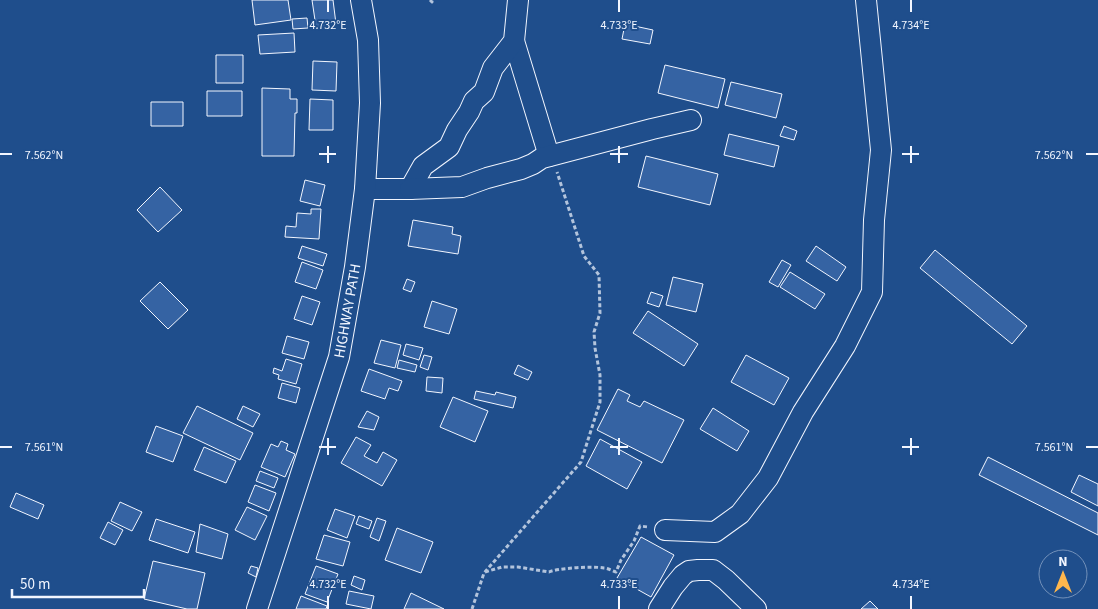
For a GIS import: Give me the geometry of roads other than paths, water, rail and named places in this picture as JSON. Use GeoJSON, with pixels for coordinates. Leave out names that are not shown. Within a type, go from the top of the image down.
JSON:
{"type":"FeatureCollection","features":[{"type":"Feature","properties":{"kind":"street","name":"HIGHWAY PATH"},"geometry":{"type":"LineString","coordinates":[[256,609],[339,357],[355,267],[365,190],[370,103],[368,40],[361,0]]}},
{"type":"Feature","properties":{"kind":"street"},"geometry":{"type":"LineString","coordinates":[[518,0],[514,41],[549,156]]}},
{"type":"Feature","properties":{"kind":"street"},"geometry":{"type":"LineString","coordinates":[[665,530],[715,532],[740,514],[768,478],[803,412],[845,346],[872,292],[874,220],[881,150],[866,0]]}},
{"type":"Feature","properties":{"kind":"street"},"geometry":{"type":"LineString","coordinates":[[410,189],[423,166],[449,147],[474,101],[484,92],[493,68],[514,41]]}},
{"type":"Feature","properties":{"kind":"street"},"geometry":{"type":"LineString","coordinates":[[365,190],[462,186],[522,169],[542,158],[692,120]]}},
{"type":"Feature","properties":{"kind":"street"},"geometry":{"type":"LineString","coordinates":[[659,609],[678,581],[689,571],[696,554],[756,609]]}}]}
